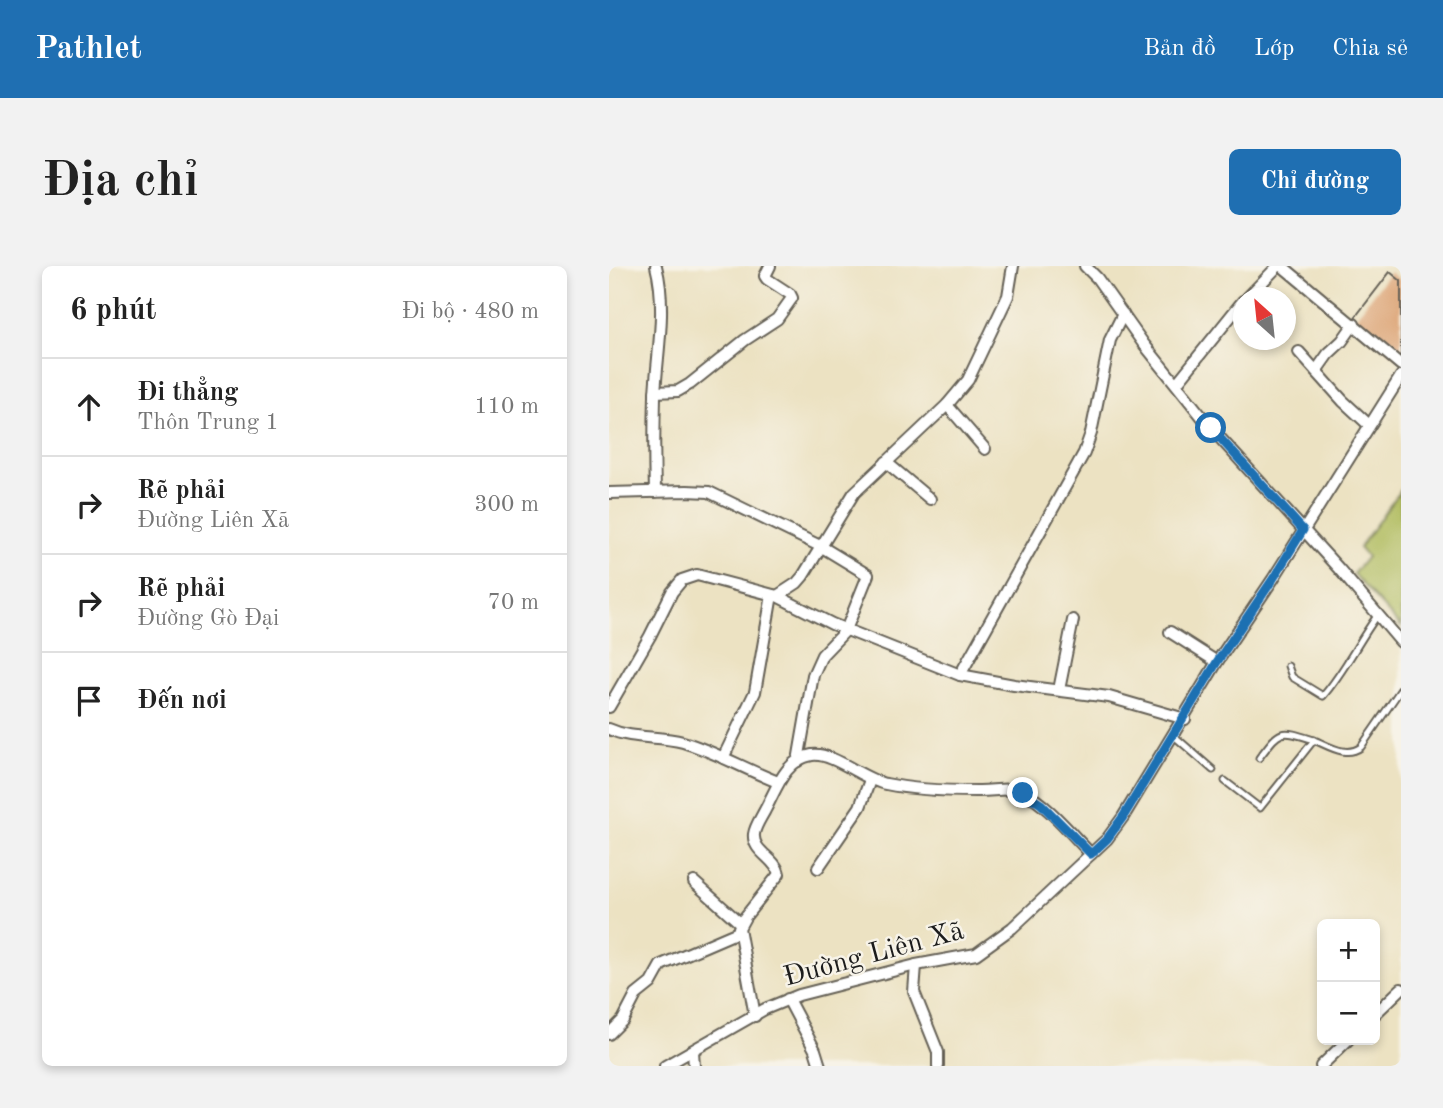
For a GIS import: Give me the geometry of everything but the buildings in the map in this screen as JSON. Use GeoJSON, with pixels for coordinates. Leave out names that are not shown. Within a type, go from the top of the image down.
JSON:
{"type":"FeatureCollection","features":[{"type":"Feature","properties":{"kind":"street"},"geometry":{"type":"LineString","coordinates":[[655,492],[655,392],[659,362],[660,297],[656,266]]}},
{"type":"Feature","properties":{"kind":"street"},"geometry":{"type":"LineString","coordinates":[[655,392],[682,390],[745,340],[777,319],[792,298],[790,293],[767,279],[765,276],[770,266]]}},
{"type":"Feature","properties":{"kind":"street"},"geometry":{"type":"LineString","coordinates":[[774,595],[797,583],[823,547],[854,493],[947,405],[968,380],[1008,296],[1013,266]]}},
{"type":"Feature","properties":{"kind":"street"},"geometry":{"type":"LineString","coordinates":[[1085,266],[1097,278],[1211,428],[1339,569],[1401,642]]}},
{"type":"Feature","properties":{"kind":"street"},"geometry":{"type":"LineString","coordinates":[[1258,287],[1280,266],[1401,365]]}},
{"type":"Feature","properties":{"kind":"street"},"geometry":{"type":"LineString","coordinates":[[960,675],[978,645],[991,615],[1031,550],[1084,453],[1091,433],[1110,340],[1123,314]]}},
{"type":"Feature","properties":{"kind":"street"},"geometry":{"type":"LineString","coordinates":[[1177,383],[1233,314]]}},
{"type":"Feature","properties":{"kind":"street"},"geometry":{"type":"LineString","coordinates":[[1316,371],[1354,324]]}},
{"type":"Feature","properties":{"kind":"street"},"geometry":{"type":"LineString","coordinates":[[1299,352],[1343,401],[1369,425]]}},
{"type":"Feature","properties":{"kind":"street","name":"Đường Liên Xã"},"geometry":{"type":"LineString","coordinates":[[665,1066],[788,999],[916,965],[967,957],[991,945],[1107,839],[1401,376]]}},
{"type":"Feature","properties":{"kind":"street"},"geometry":{"type":"LineString","coordinates":[[947,405],[985,449]]}},
{"type":"Feature","properties":{"kind":"street"},"geometry":{"type":"LineString","coordinates":[[886,462],[930,499]]}},
{"type":"Feature","properties":{"kind":"street"},"geometry":{"type":"LineString","coordinates":[[609,494],[709,492],[823,547],[868,575],[846,630],[823,654],[813,676],[797,761]]}},
{"type":"Feature","properties":{"kind":"street"},"geometry":{"type":"LineString","coordinates":[[609,707],[672,592],[682,580],[697,575],[774,595],[846,630],[960,675],[1126,700],[1185,719]]}},
{"type":"Feature","properties":{"kind":"street"},"geometry":{"type":"LineString","coordinates":[[723,758],[755,692],[774,595]]}},
{"type":"Feature","properties":{"kind":"street"},"geometry":{"type":"LineString","coordinates":[[1059,690],[1073,620]]}},
{"type":"Feature","properties":{"kind":"street"},"geometry":{"type":"LineString","coordinates":[[1170,632],[1217,662]]}},
{"type":"Feature","properties":{"kind":"street"},"geometry":{"type":"LineString","coordinates":[[609,729],[631,736],[680,741],[778,782]]}},
{"type":"Feature","properties":{"kind":"street"},"geometry":{"type":"LineString","coordinates":[[609,1034],[623,1020],[636,995],[651,983],[661,965],[739,927],[779,874],[777,866],[756,845],[754,833],[785,772],[809,755],[818,755],[841,763],[870,780],[903,787],[981,791],[1004,788],[1023,793],[1041,804],[1091,854]]}},
{"type":"Feature","properties":{"kind":"street"},"geometry":{"type":"LineString","coordinates":[[818,868],[860,807],[870,780]]}},
{"type":"Feature","properties":{"kind":"street"},"geometry":{"type":"LineString","coordinates":[[694,882],[739,927],[755,1016]]}},
{"type":"Feature","properties":{"kind":"street"},"geometry":{"type":"LineString","coordinates":[[916,965],[914,992],[938,1052],[938,1066]]}},
{"type":"Feature","properties":{"kind":"street"},"geometry":{"type":"LineString","coordinates":[[1380,1009],[1401,989]]}},
{"type":"Feature","properties":{"kind":"street"},"geometry":{"type":"LineString","coordinates":[[788,999],[815,1050],[820,1066]]}},
{"type":"Feature","properties":{"kind":"street"},"geometry":{"type":"LineString","coordinates":[[1321,1066],[1343,1045]]}},
{"type":"Feature","properties":{"kind":"street"},"geometry":{"type":"LineString","coordinates":[[693,1051],[694,1066]]}},
{"type":"Feature","properties":{"kind":"lane"},"geometry":{"type":"LineString","coordinates":[[1288,666],[1292,677],[1323,696],[1377,616]]}},
{"type":"Feature","properties":{"kind":"lane"},"geometry":{"type":"LineString","coordinates":[[1259,758],[1277,735],[1285,732],[1353,753],[1367,739],[1401,689]]}},
{"type":"Feature","properties":{"kind":"lane"},"geometry":{"type":"LineString","coordinates":[[1172,734],[1213,770]]}},
{"type":"Feature","properties":{"kind":"lane"},"geometry":{"type":"LineString","coordinates":[[1225,781],[1260,808],[1314,740]]}},
{"type":"Feature","properties":{"kind":"green space"},"geometry":{"type":"Polygon","coordinates":[[[1401,490],[1401,627],[1353,574],[1367,557],[1359,548],[1401,490]]]}},
{"type":"Feature","properties":{"kind":"route"},"geometry":{"type":"LineString","coordinates":[[1023,793],[1041,804],[1091,854],[1107,839],[1136,798],[1172,734],[1185,719],[1217,662],[1303,530],[1211,428]]}}]}
